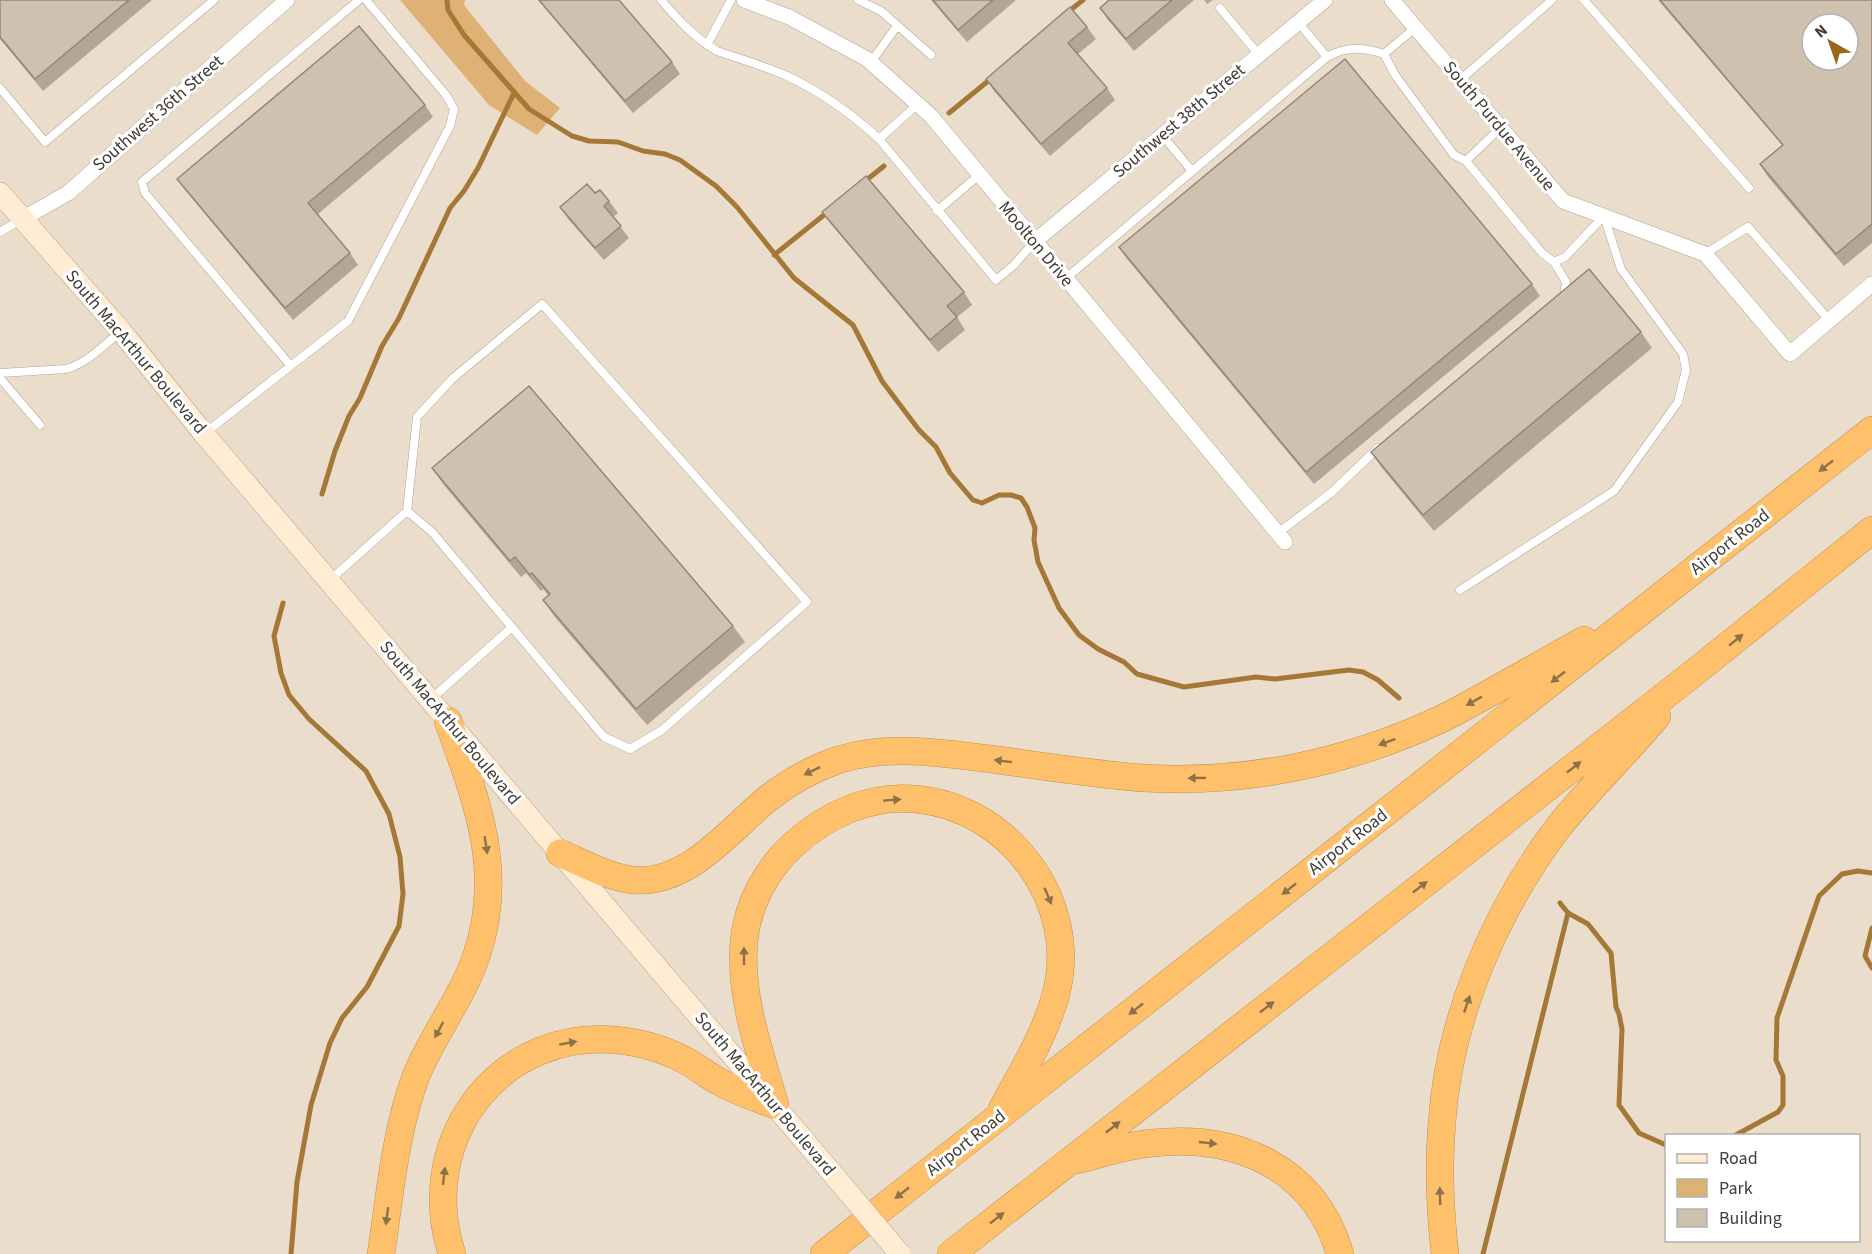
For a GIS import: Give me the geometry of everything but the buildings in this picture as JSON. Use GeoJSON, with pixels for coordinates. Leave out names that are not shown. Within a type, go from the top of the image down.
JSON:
{"type":"FeatureCollection","features":[{"type":"Feature","properties":{"kind":"highway","name":"Airport Road"},"geometry":{"type":"LineString","coordinates":[[824,1254],[1872,430]]}},
{"type":"Feature","properties":{"kind":"highway"},"geometry":{"type":"LineString","coordinates":[[951,1254],[1690,676],[1872,530]]}},
{"type":"Feature","properties":{"kind":"highway"},"geometry":{"type":"LineString","coordinates":[[560,853],[603,872],[631,880],[653,880],[672,875],[692,864],[783,787],[809,771],[838,760],[868,753],[898,750],[944,753],[1145,778],[1197,779],[1245,777],[1339,758],[1384,743],[1441,719],[1654,602]]}},
{"type":"Feature","properties":{"kind":"highway"},"geometry":{"type":"LineString","coordinates":[[1445,1254],[1440,1174],[1442,1121],[1448,1073],[1461,1019],[1479,970],[1500,921],[1557,830],[1594,786],[1626,753],[1690,676]]}},
{"type":"Feature","properties":{"kind":"highway"},"geometry":{"type":"LineString","coordinates":[[381,1254],[401,1129],[413,1087],[435,1035],[462,987],[477,954],[486,914],[489,881],[486,844],[472,788],[448,721]]}},
{"type":"Feature","properties":{"kind":"highway"},"geometry":{"type":"LineString","coordinates":[[775,1105],[749,1014],[744,971],[744,940],[752,907],[765,879],[781,856],[827,818],[859,804],[888,799],[915,799],[945,804],[974,817],[1000,834],[1022,855],[1040,878],[1053,909],[1060,961],[1056,993],[1045,1026],[997,1118]]}},
{"type":"Feature","properties":{"kind":"highway"},"geometry":{"type":"LineString","coordinates":[[452,1254],[443,1221],[442,1192],[446,1163],[454,1136],[469,1108],[488,1085],[508,1068],[537,1051],[563,1043],[594,1040],[626,1041],[688,1061],[721,1083],[775,1105]]}},
{"type":"Feature","properties":{"kind":"highway"},"geometry":{"type":"LineString","coordinates":[[1067,1163],[1150,1143],[1203,1142],[1241,1149],[1265,1160],[1304,1191],[1321,1213],[1336,1241],[1340,1254]]}},
{"type":"Feature","properties":{"kind":"main road","name":"South MacArthur Boulevard"},"geometry":{"type":"LineString","coordinates":[[0,193],[121,331],[328,581],[900,1254]]}},
{"type":"Feature","properties":{"kind":"street","name":"Southwest 36th Street"},"geometry":{"type":"LineString","coordinates":[[22,219],[68,193],[287,0]]}},
{"type":"Feature","properties":{"kind":"street","name":"Moolton Drive"},"geometry":{"type":"LineString","coordinates":[[744,0],[789,17],[871,62],[931,116],[1282,538]]}},
{"type":"Feature","properties":{"kind":"street","name":"Southwest 38th Street"},"geometry":{"type":"LineString","coordinates":[[1034,242],[1324,0]]}},
{"type":"Feature","properties":{"kind":"street","name":"South Purdue Avenue"},"geometry":{"type":"LineString","coordinates":[[1392,0],[1563,201],[1705,254],[1790,354],[1872,284]]}},
{"type":"Feature","properties":{"kind":"lane"},"geometry":{"type":"LineString","coordinates":[[0,88],[45,142],[214,0]]}},
{"type":"Feature","properties":{"kind":"lane"},"geometry":{"type":"LineString","coordinates":[[290,365],[145,193],[142,182],[359,0]]}},
{"type":"Feature","properties":{"kind":"lane"},"geometry":{"type":"LineString","coordinates":[[204,434],[348,321],[450,126],[454,108],[446,94],[366,0]]}},
{"type":"Feature","properties":{"kind":"lane"},"geometry":{"type":"LineString","coordinates":[[661,0],[683,26],[707,45],[717,51],[787,76],[827,98],[862,123],[879,139],[996,280],[1014,265],[1034,242]]}},
{"type":"Feature","properties":{"kind":"lane"},"geometry":{"type":"LineString","coordinates":[[707,45],[731,0]]}},
{"type":"Feature","properties":{"kind":"lane"},"geometry":{"type":"LineString","coordinates":[[858,0],[880,11],[931,55]]}},
{"type":"Feature","properties":{"kind":"lane"},"geometry":{"type":"LineString","coordinates":[[1460,80],[1552,0]]}},
{"type":"Feature","properties":{"kind":"lane"},"geometry":{"type":"LineString","coordinates":[[1584,0],[1749,188]]}},
{"type":"Feature","properties":{"kind":"lane"},"geometry":{"type":"LineString","coordinates":[[1220,8],[1259,55]]}},
{"type":"Feature","properties":{"kind":"lane"},"geometry":{"type":"LineString","coordinates":[[1298,22],[1327,57]]}},
{"type":"Feature","properties":{"kind":"lane"},"geometry":{"type":"LineString","coordinates":[[871,62],[897,26]]}},
{"type":"Feature","properties":{"kind":"lane"},"geometry":{"type":"LineString","coordinates":[[1384,54],[1416,27]]}},
{"type":"Feature","properties":{"kind":"lane"},"geometry":{"type":"LineString","coordinates":[[1065,279],[1327,57],[1341,49],[1368,49],[1384,54],[1395,75],[1454,155],[1466,161],[1542,253],[1554,262],[1566,282],[1564,296],[1555,304]]}},
{"type":"Feature","properties":{"kind":"lane"},"geometry":{"type":"LineString","coordinates":[[879,139],[918,104]]}},
{"type":"Feature","properties":{"kind":"lane"},"geometry":{"type":"LineString","coordinates":[[1466,161],[1501,128]]}},
{"type":"Feature","properties":{"kind":"lane"},"geometry":{"type":"LineString","coordinates":[[1162,135],[1192,171]]}},
{"type":"Feature","properties":{"kind":"lane"},"geometry":{"type":"LineString","coordinates":[[937,211],[979,175]]}},
{"type":"Feature","properties":{"kind":"lane"},"geometry":{"type":"LineString","coordinates":[[1460,590],[1614,491],[1678,402],[1686,370],[1683,354],[1621,269],[1604,216],[1565,257],[1554,262]]}},
{"type":"Feature","properties":{"kind":"lane"},"geometry":{"type":"LineString","coordinates":[[0,232],[22,219]]}},
{"type":"Feature","properties":{"kind":"lane"},"geometry":{"type":"LineString","coordinates":[[1705,254],[1748,227],[1830,320]]}},
{"type":"Feature","properties":{"kind":"lane"},"geometry":{"type":"LineString","coordinates":[[328,581],[407,511],[417,417],[452,379],[542,304],[807,602],[662,730],[630,749],[604,737],[432,532],[407,511]]}},
{"type":"Feature","properties":{"kind":"lane"},"geometry":{"type":"LineString","coordinates":[[0,374],[66,369],[76,366],[121,331]]}},
{"type":"Feature","properties":{"kind":"lane"},"geometry":{"type":"LineString","coordinates":[[0,378],[40,426]]}},
{"type":"Feature","properties":{"kind":"lane"},"geometry":{"type":"LineString","coordinates":[[1282,538],[1384,444]]}},
{"type":"Feature","properties":{"kind":"lane"},"geometry":{"type":"LineString","coordinates":[[430,700],[512,627]]}},
{"type":"Feature","properties":{"kind":"green space"},"geometry":{"type":"Polygon","coordinates":[[[400,0],[465,0],[464,5],[525,81],[560,108],[537,135],[489,105],[400,0]]]}},
{"type":"Feature","properties":{"kind":"waterway"},"geometry":{"type":"LineString","coordinates":[[447,0],[448,10],[464,35],[529,109],[572,136],[589,141],[618,142],[680,160],[716,186],[737,207],[794,278],[853,325],[882,381],[919,430],[936,447],[950,473],[973,500],[982,503],[999,495],[1021,498],[1035,528],[1034,540],[1038,562],[1059,608],[1079,635],[1098,649],[1124,662],[1137,674],[1184,687],[1256,677],[1275,679],[1349,670],[1363,672],[1378,680],[1399,698]]}},
{"type":"Feature","properties":{"kind":"waterway"},"geometry":{"type":"LineString","coordinates":[[1068,12],[1083,0]]}},
{"type":"Feature","properties":{"kind":"waterway"},"geometry":{"type":"LineString","coordinates":[[949,113],[993,77]]}},
{"type":"Feature","properties":{"kind":"waterway"},"geometry":{"type":"LineString","coordinates":[[322,494],[349,416],[360,398],[382,346],[399,318],[450,208],[478,168],[514,93]]}},
{"type":"Feature","properties":{"kind":"waterway"},"geometry":{"type":"LineString","coordinates":[[864,182],[884,166]]}},
{"type":"Feature","properties":{"kind":"waterway"},"geometry":{"type":"LineString","coordinates":[[774,255],[829,211]]}},
{"type":"Feature","properties":{"kind":"waterway"},"geometry":{"type":"LineString","coordinates":[[283,603],[274,636],[281,673],[289,695],[309,719],[366,771],[389,814],[400,857],[403,894],[399,926],[367,987],[342,1018],[330,1043],[311,1105],[297,1182],[291,1254]]}},
{"type":"Feature","properties":{"kind":"waterway"},"geometry":{"type":"LineString","coordinates":[[1738,1134],[1778,1112],[1783,1105],[1783,1076],[1776,1060],[1777,1018],[1819,896],[1842,874],[1858,871],[1872,873]]}},
{"type":"Feature","properties":{"kind":"waterway"},"geometry":{"type":"LineString","coordinates":[[1560,903],[1568,913],[1588,924],[1611,953],[1616,1007],[1622,1029],[1619,1105],[1639,1133],[1665,1145]]}},
{"type":"Feature","properties":{"kind":"waterway"},"geometry":{"type":"LineString","coordinates":[[1483,1254],[1568,913]]}},
{"type":"Feature","properties":{"kind":"waterway"},"geometry":{"type":"LineString","coordinates":[[1872,928],[1865,956],[1872,968]]}}]}
